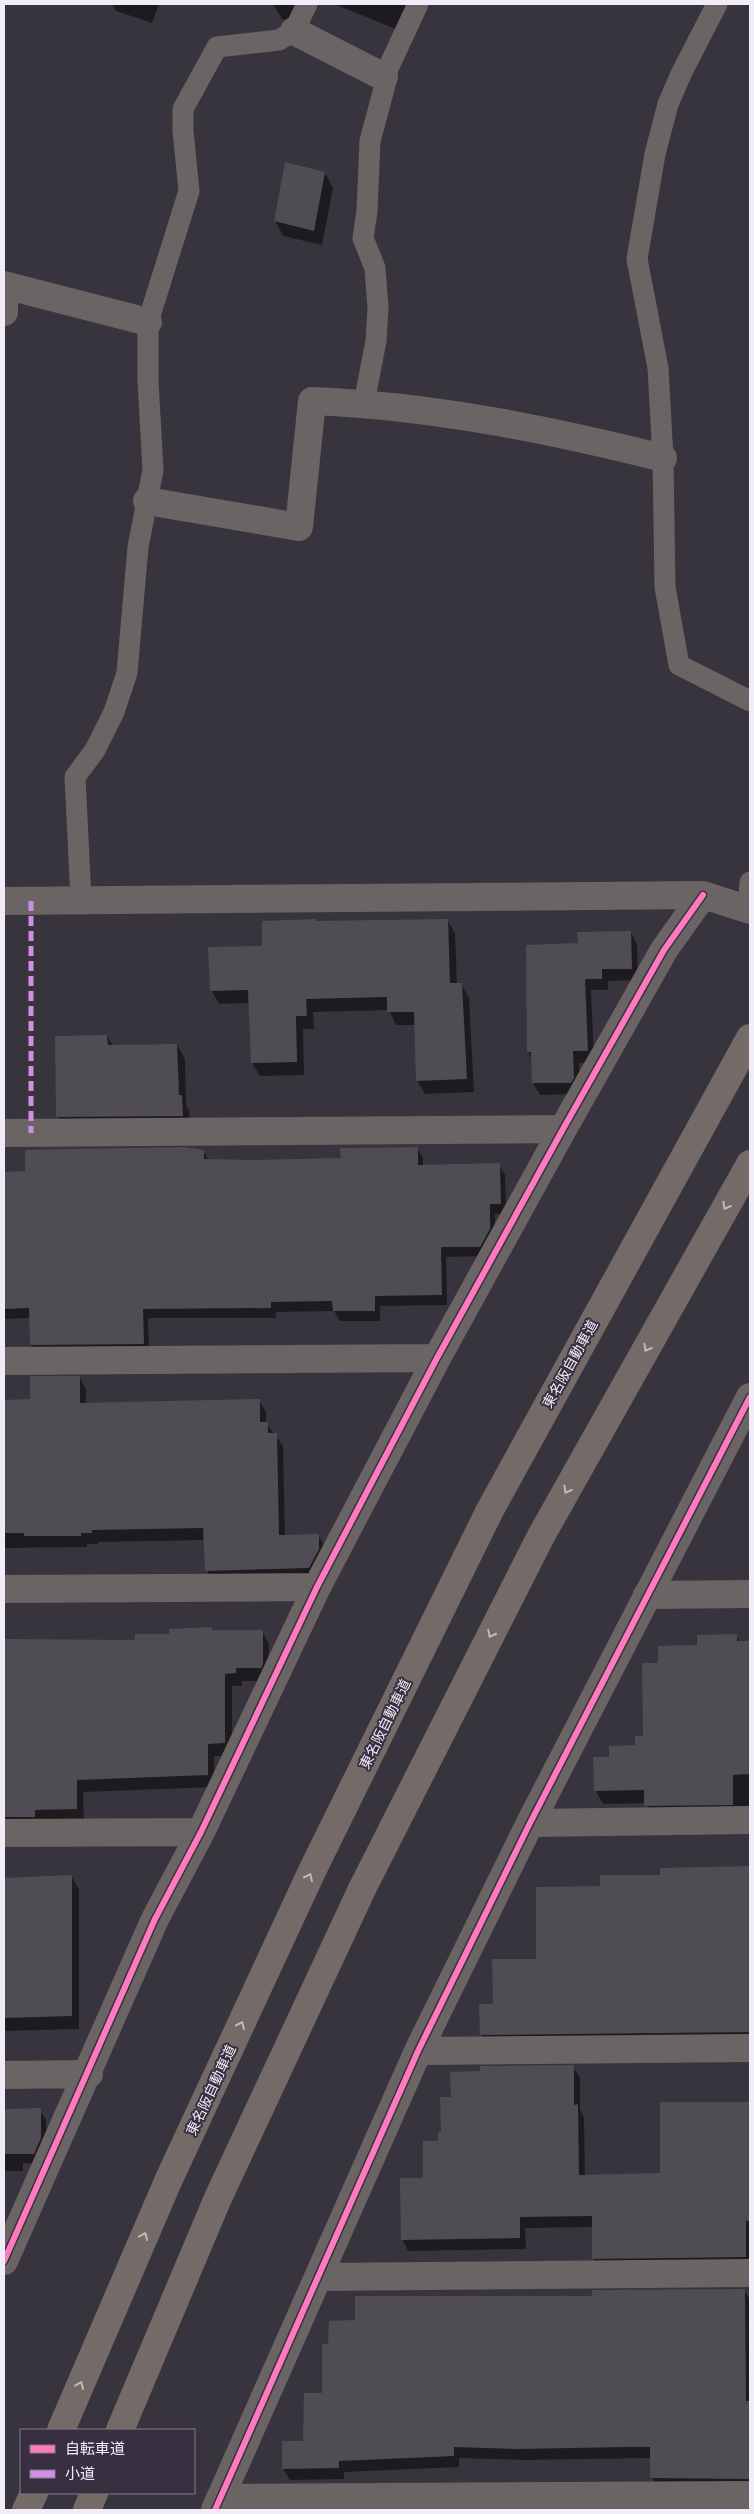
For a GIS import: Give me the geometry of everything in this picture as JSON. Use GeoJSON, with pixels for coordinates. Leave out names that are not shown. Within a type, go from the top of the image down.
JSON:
{"type":"FeatureCollection","features":[{"type":"Feature","properties":{"kind":"highway","name":"東名阪自動車道"},"geometry":{"type":"LineString","coordinates":[[61,2429],[169,2180],[313,1869],[486,1519],[750,1038]]}},
{"type":"Feature","properties":{"kind":"highway"},"geometry":{"type":"LineString","coordinates":[[120,2429],[218,2198],[362,1888],[541,1536],[750,1164]]}},
{"type":"Feature","properties":{"kind":"highway"},"geometry":{"type":"LineString","coordinates":[[26,2510],[34,2494]]}},
{"type":"Feature","properties":{"kind":"highway"},"geometry":{"type":"LineString","coordinates":[[87,2510],[94,2494]]}},
{"type":"Feature","properties":{"kind":"street"},"geometry":{"type":"LineString","coordinates":[[294,31],[384,77]]}},
{"type":"Feature","properties":{"kind":"street"},"geometry":{"type":"LineString","coordinates":[[4,285],[148,322]]}},
{"type":"Feature","properties":{"kind":"street"},"geometry":{"type":"LineString","coordinates":[[4,300],[4,312]]}},
{"type":"Feature","properties":{"kind":"street"},"geometry":{"type":"LineString","coordinates":[[147,501],[299,527],[312,401],[364,403],[480,418],[573,436],[663,458]]}},
{"type":"Feature","properties":{"kind":"street"},"geometry":{"type":"LineString","coordinates":[[4,2261],[51,2152],[89,2074],[155,1919],[201,1832],[317,1587],[437,1358],[563,1129],[664,950],[703,896]]}},
{"type":"Feature","properties":{"kind":"street"},"geometry":{"type":"LineString","coordinates":[[4,901],[703,896],[749,900]]}},
{"type":"Feature","properties":{"kind":"street"},"geometry":{"type":"LineString","coordinates":[[4,1133],[563,1129]]}},
{"type":"Feature","properties":{"kind":"street"},"geometry":{"type":"LineString","coordinates":[[4,1361],[437,1358]]}},
{"type":"Feature","properties":{"kind":"street"},"geometry":{"type":"LineString","coordinates":[[750,1397],[530,1823],[418,2051],[217,2504],[750,2494]]}},
{"type":"Feature","properties":{"kind":"street"},"geometry":{"type":"LineString","coordinates":[[4,1589],[317,1587]]}},
{"type":"Feature","properties":{"kind":"street"},"geometry":{"type":"LineString","coordinates":[[647,1594],[750,1594]]}},
{"type":"Feature","properties":{"kind":"street"},"geometry":{"type":"LineString","coordinates":[[530,1823],[750,1820]]}},
{"type":"Feature","properties":{"kind":"street"},"geometry":{"type":"LineString","coordinates":[[4,1833],[201,1832]]}},
{"type":"Feature","properties":{"kind":"street"},"geometry":{"type":"LineString","coordinates":[[418,2051],[750,2048]]}},
{"type":"Feature","properties":{"kind":"street"},"geometry":{"type":"LineString","coordinates":[[4,2075],[89,2074]]}},
{"type":"Feature","properties":{"kind":"street"},"geometry":{"type":"LineString","coordinates":[[319,2276],[750,2273]]}},
{"type":"Feature","properties":{"kind":"lane"},"geometry":{"type":"LineString","coordinates":[[81,900],[75,776],[94,750],[114,712],[127,673],[138,547],[153,470],[148,381],[148,322],[189,191],[182,131],[183,109],[217,46],[279,40],[294,31],[307,4]]}},
{"type":"Feature","properties":{"kind":"lane"},"geometry":{"type":"LineString","coordinates":[[364,403],[376,341],[378,308],[375,268],[363,238],[367,211],[370,141],[385,85],[384,77],[418,4]]}},
{"type":"Feature","properties":{"kind":"lane"},"geometry":{"type":"LineString","coordinates":[[717,4],[682,72],[668,104],[655,154],[637,259],[658,368],[663,458],[665,586],[679,665],[750,701]]}},
{"type":"Feature","properties":{"kind":"building"},"geometry":{"type":"Polygon","coordinates":[[[285,162],[325,172],[314,231],[274,221],[285,162]]]}},
{"type":"Feature","properties":{"kind":"building"},"geometry":{"type":"Polygon","coordinates":[[[315,919],[315,921],[448,919],[450,983],[462,983],[467,1079],[416,1081],[414,1012],[387,1012],[387,997],[306,999],[307,1016],[296,1016],[297,1062],[251,1063],[248,990],[210,991],[208,947],[262,946],[262,921],[315,919]]]}},
{"type":"Feature","properties":{"kind":"building"},"geometry":{"type":"Polygon","coordinates":[[[631,931],[632,969],[602,969],[602,979],[585,979],[588,1051],[573,1051],[574,1078],[571,1083],[532,1083],[531,1052],[527,1052],[526,945],[578,943],[577,932],[631,931]]]}},
{"type":"Feature","properties":{"kind":"building"},"geometry":{"type":"Polygon","coordinates":[[[107,1035],[108,1045],[177,1044],[179,1095],[182,1095],[183,1116],[56,1117],[55,1036],[107,1035]]]}},
{"type":"Feature","properties":{"kind":"building"},"geometry":{"type":"Polygon","coordinates":[[[183,1147],[204,1150],[204,1159],[254,1160],[341,1158],[340,1148],[418,1147],[418,1165],[500,1163],[501,1204],[490,1204],[490,1229],[480,1247],[441,1247],[442,1295],[375,1296],[375,1311],[333,1311],[332,1301],[271,1302],[271,1308],[143,1309],[144,1344],[30,1345],[29,1308],[4,1309],[4,1172],[25,1171],[25,1150],[183,1147]]]}},
{"type":"Feature","properties":{"kind":"building"},"geometry":{"type":"Polygon","coordinates":[[[30,1376],[80,1376],[80,1403],[260,1399],[260,1422],[268,1422],[268,1433],[277,1433],[279,1535],[319,1534],[319,1549],[309,1568],[205,1571],[203,1528],[92,1530],[92,1533],[81,1533],[81,1536],[24,1536],[24,1533],[4,1533],[4,1400],[30,1399],[30,1376]]]}},
{"type":"Feature","properties":{"kind":"building"},"geometry":{"type":"Polygon","coordinates":[[[212,1627],[212,1630],[263,1630],[263,1664],[261,1668],[236,1668],[236,1673],[225,1674],[225,1743],[208,1744],[208,1775],[77,1780],[77,1809],[35,1810],[35,1817],[4,1817],[4,1639],[135,1640],[135,1634],[169,1634],[169,1629],[212,1627]]]}},
{"type":"Feature","properties":{"kind":"building"},"geometry":{"type":"Polygon","coordinates":[[[737,1634],[737,1641],[750,1641],[750,1774],[733,1775],[733,1805],[644,1806],[644,1790],[594,1791],[593,1757],[609,1757],[609,1746],[635,1745],[635,1736],[643,1736],[642,1663],[658,1663],[658,1646],[697,1645],[697,1635],[737,1634]]]}},
{"type":"Feature","properties":{"kind":"building"},"geometry":{"type":"Polygon","coordinates":[[[750,1866],[750,2032],[480,2035],[479,2004],[493,2004],[492,1959],[536,1959],[536,1887],[600,1886],[600,1875],[660,1875],[660,1868],[750,1866]]]}},
{"type":"Feature","properties":{"kind":"building"},"geometry":{"type":"Polygon","coordinates":[[[72,1875],[72,2016],[4,2018],[4,1878],[72,1875]]]}},
{"type":"Feature","properties":{"kind":"building"},"geometry":{"type":"Polygon","coordinates":[[[574,2065],[574,2105],[578,2104],[579,2175],[660,2173],[660,2102],[750,2102],[750,2221],[746,2221],[746,2257],[592,2259],[592,2216],[520,2217],[520,2238],[401,2240],[400,2178],[423,2178],[423,2141],[438,2141],[438,2132],[441,2132],[440,2097],[451,2097],[450,2072],[480,2071],[480,2066],[574,2065]]]}},
{"type":"Feature","properties":{"kind":"building"},"geometry":{"type":"Polygon","coordinates":[[[41,2108],[41,2138],[34,2154],[4,2154],[4,2109],[41,2108]]]}},
{"type":"Feature","properties":{"kind":"building"},"geometry":{"type":"Polygon","coordinates":[[[745,2289],[746,2401],[750,2401],[750,2479],[650,2478],[650,2447],[517,2449],[454,2447],[454,2456],[339,2461],[339,2468],[282,2469],[282,2441],[303,2441],[304,2393],[322,2393],[322,2344],[328,2344],[329,2321],[355,2320],[355,2296],[592,2296],[592,2290],[745,2289]]]}},
{"type":"Feature","properties":{"kind":"marked path"},"geometry":{"type":"LineString","coordinates":[[31,901],[31,1133]]}},
{"type":"Feature","properties":{"kind":"cycle path"},"geometry":{"type":"LineString","coordinates":[[4,2261],[155,1919],[201,1832],[317,1587],[437,1358],[563,1129],[664,950],[703,895]]}},
{"type":"Feature","properties":{"kind":"cycle path"},"geometry":{"type":"LineString","coordinates":[[215,2510],[418,2051],[530,1823],[750,1397]]}}]}
